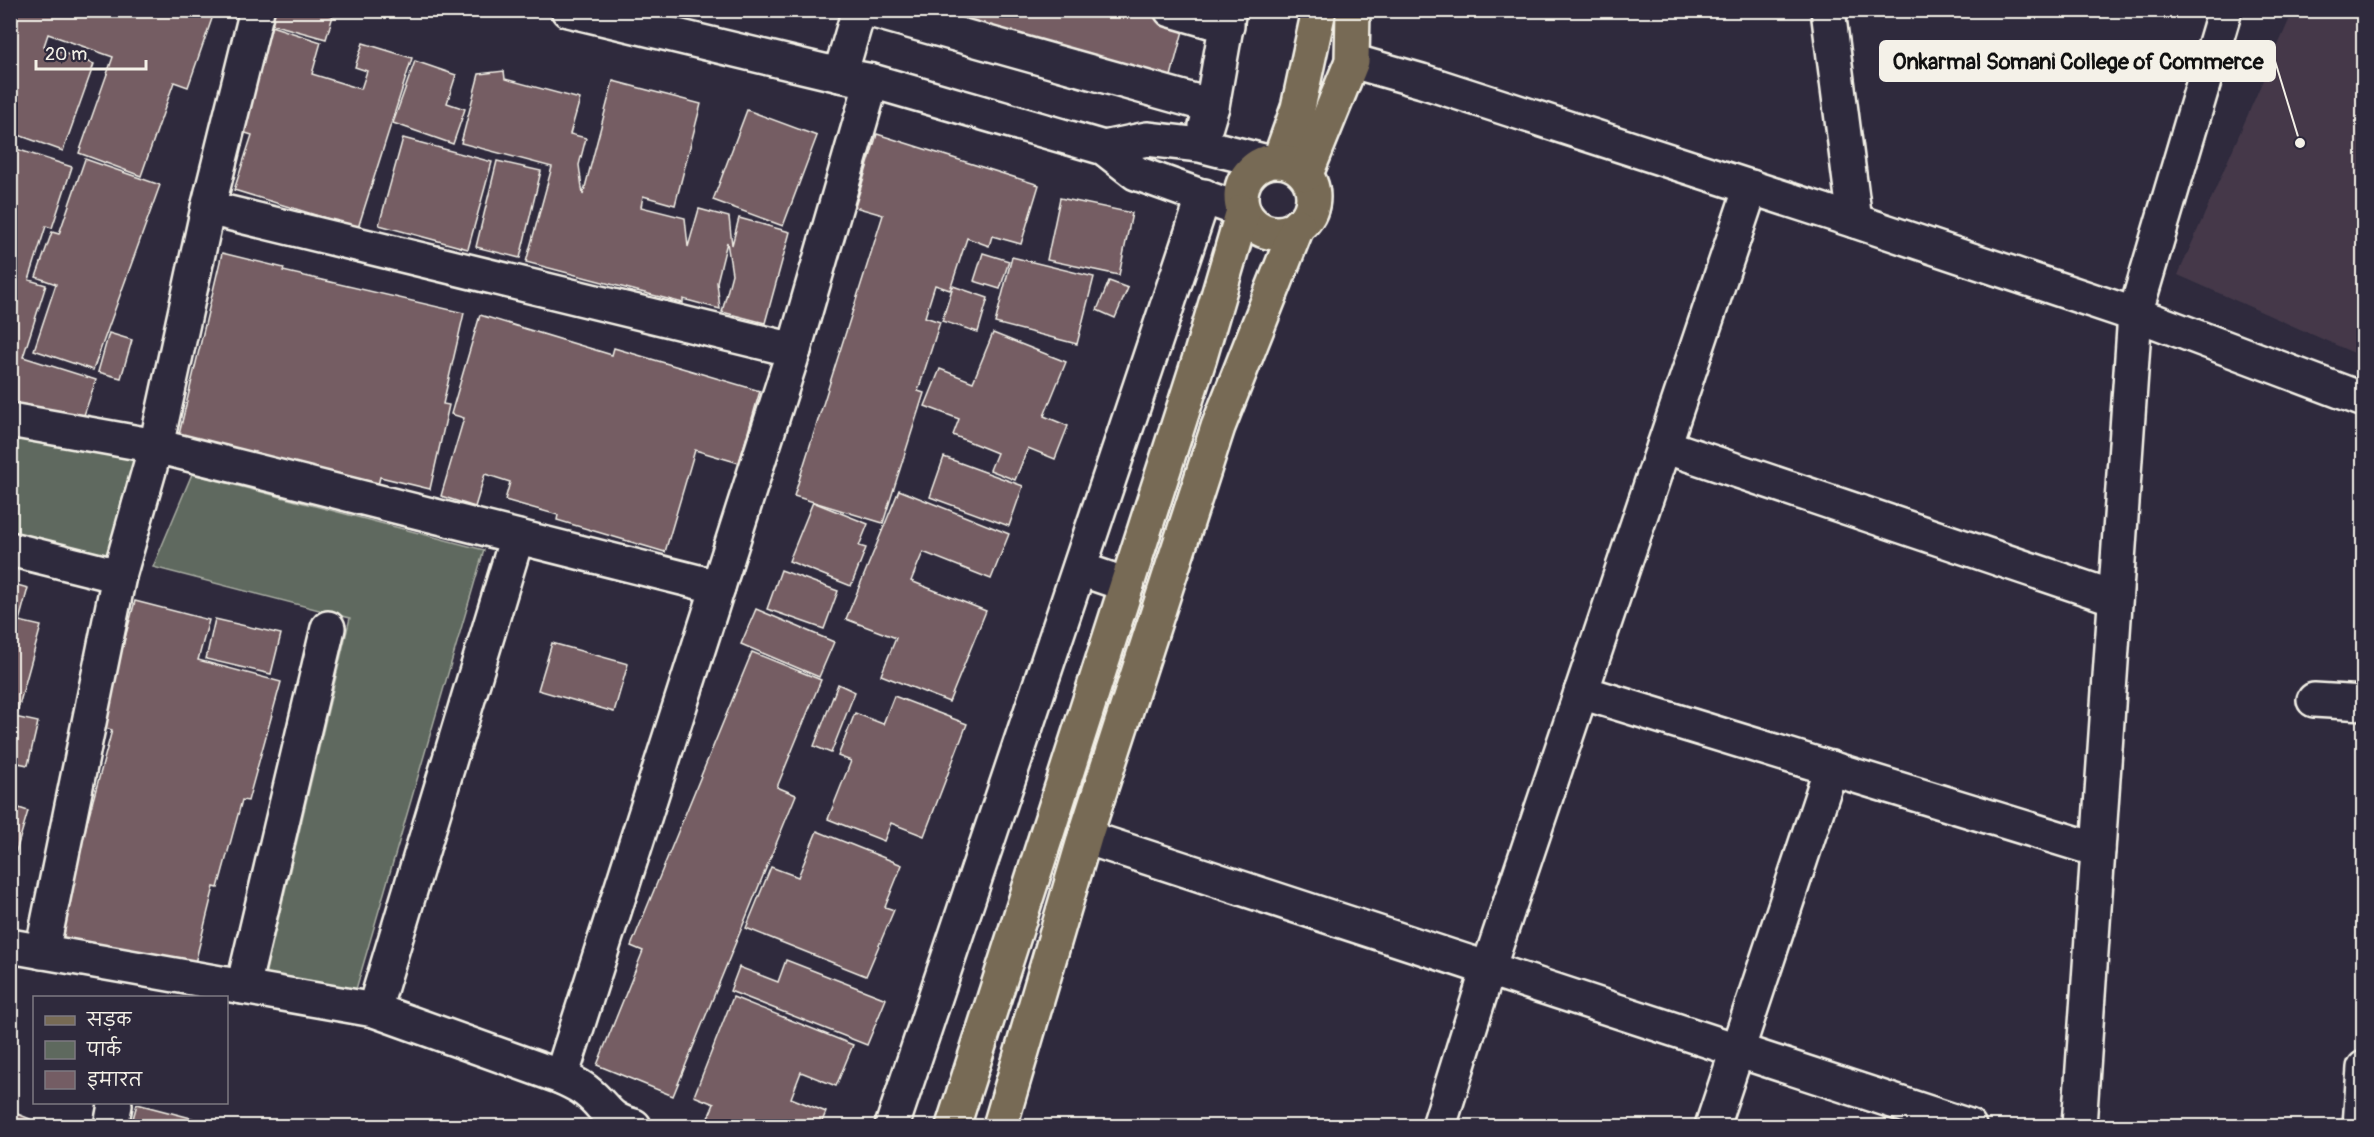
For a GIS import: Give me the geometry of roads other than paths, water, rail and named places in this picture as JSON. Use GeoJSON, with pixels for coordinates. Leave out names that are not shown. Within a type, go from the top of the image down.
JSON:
{"type":"FeatureCollection","features":[{"type":"Feature","properties":{"kind":"main road"},"geometry":{"type":"LineString","coordinates":[[1284,166],[1319,10]]}},
{"type":"Feature","properties":{"kind":"main road"},"geometry":{"type":"LineString","coordinates":[[1284,166],[1352,61],[1353,10]]}},
{"type":"Feature","properties":{"kind":"main road"},"geometry":{"type":"LineString","coordinates":[[953,1126],[1200,357],[1243,212],[1241,200],[1245,182],[1256,168],[1284,166],[1312,189],[1313,200],[1306,218],[1289,230],[1268,231],[1259,228],[1243,212]]}},
{"type":"Feature","properties":{"kind":"main road"},"geometry":{"type":"LineString","coordinates":[[1000,1126],[1085,837],[1218,427],[1298,225]]}},
{"type":"Feature","properties":{"kind":"street"},"geometry":{"type":"LineString","coordinates":[[257,10],[208,208],[156,446],[119,576],[26,949],[374,1010],[561,1077],[585,1089],[608,1115],[618,1122],[634,1126]]}},
{"type":"Feature","properties":{"kind":"street"},"geometry":{"type":"LineString","coordinates":[[568,10],[872,81],[1104,148],[1136,173],[1243,212]]}},
{"type":"Feature","properties":{"kind":"street"},"geometry":{"type":"LineString","coordinates":[[840,75],[859,10]]}},
{"type":"Feature","properties":{"kind":"street"},"geometry":{"type":"LineString","coordinates":[[870,10],[1212,106]]}},
{"type":"Feature","properties":{"kind":"street"},"geometry":{"type":"LineString","coordinates":[[1171,10],[1228,18],[1212,106],[1200,145]]}},
{"type":"Feature","properties":{"kind":"street"},"geometry":{"type":"LineString","coordinates":[[1828,10],[1855,221]]}},
{"type":"Feature","properties":{"kind":"street"},"geometry":{"type":"LineString","coordinates":[[2079,1126],[2135,314],[2225,10]]}},
{"type":"Feature","properties":{"kind":"street"},"geometry":{"type":"LineString","coordinates":[[1352,61],[1422,81],[2135,314],[2364,399]]}},
{"type":"Feature","properties":{"kind":"street"},"geometry":{"type":"LineString","coordinates":[[561,1077],[794,350],[872,81]]}},
{"type":"Feature","properties":{"kind":"street"},"geometry":{"type":"LineString","coordinates":[[1104,148],[1147,139],[1200,145],[1284,166]]}},
{"type":"Feature","properties":{"kind":"street"},"geometry":{"type":"LineString","coordinates":[[1439,1126],[1488,969],[1750,187]]}},
{"type":"Feature","properties":{"kind":"street"},"geometry":{"type":"LineString","coordinates":[[892,1126],[1204,196]]}},
{"type":"Feature","properties":{"kind":"street"},"geometry":{"type":"LineString","coordinates":[[208,208],[794,350]]}},
{"type":"Feature","properties":{"kind":"street"},"geometry":{"type":"LineString","coordinates":[[10,420],[156,446],[718,587]]}},
{"type":"Feature","properties":{"kind":"street"},"geometry":{"type":"LineString","coordinates":[[1664,446],[2115,598]]}},
{"type":"Feature","properties":{"kind":"street"},"geometry":{"type":"LineString","coordinates":[[374,1010],[517,537]]}},
{"type":"Feature","properties":{"kind":"street"},"geometry":{"type":"LineString","coordinates":[[10,549],[119,576]]}},
{"type":"Feature","properties":{"kind":"street"},"geometry":{"type":"LineString","coordinates":[[1080,569],[1127,585]]}},
{"type":"Feature","properties":{"kind":"street"},"geometry":{"type":"LineString","coordinates":[[243,987],[328,628]]}},
{"type":"Feature","properties":{"kind":"street"},"geometry":{"type":"LineString","coordinates":[[1581,692],[2098,850]]}},
{"type":"Feature","properties":{"kind":"street"},"geometry":{"type":"LineString","coordinates":[[2314,700],[2364,703]]}},
{"type":"Feature","properties":{"kind":"street"},"geometry":{"type":"LineString","coordinates":[[1712,1126],[1831,768]]}},
{"type":"Feature","properties":{"kind":"street"},"geometry":{"type":"LineString","coordinates":[[1085,837],[1736,1050],[1905,1116],[1969,1126]]}},
{"type":"Feature","properties":{"kind":"street"},"geometry":{"type":"LineString","coordinates":[[2360,1126],[2364,1068]]}},
{"type":"Feature","properties":{"kind":"place","name":"Onkarmal Somani College of Commerce"},"geometry":{"type":"Point","coordinates":[2300,143]}}]}
